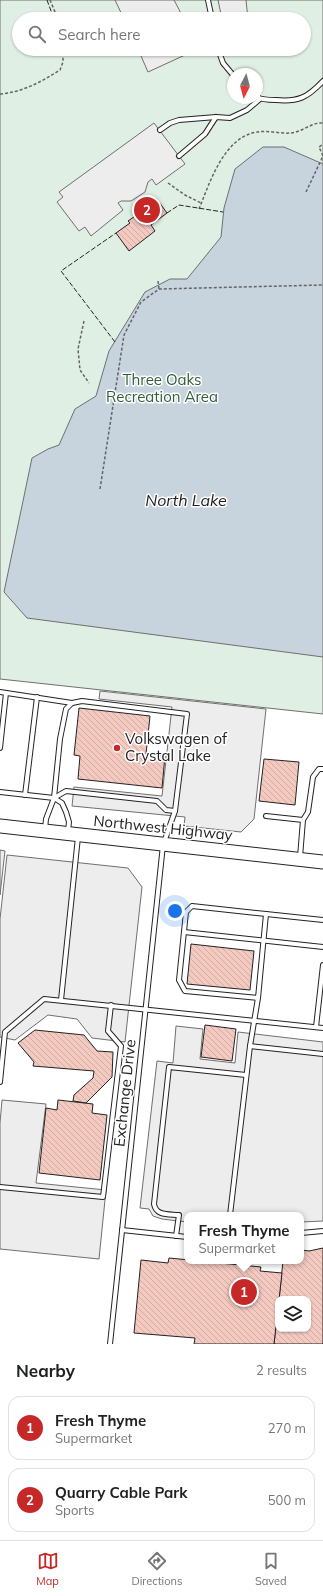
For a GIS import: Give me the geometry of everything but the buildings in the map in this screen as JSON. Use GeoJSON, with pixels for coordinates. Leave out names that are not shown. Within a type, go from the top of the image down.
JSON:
{"type":"FeatureCollection","features":[{"type":"Feature","properties":{"kind":"main road","name":"Northwest Highway"},"geometry":{"type":"LineString","coordinates":[[0,826],[323,862]]}},
{"type":"Feature","properties":{"kind":"lane"},"geometry":{"type":"LineString","coordinates":[[208,0],[211,12]]}},
{"type":"Feature","properties":{"kind":"lane"},"geometry":{"type":"LineString","coordinates":[[220,56],[223,63],[227,68]]}},
{"type":"Feature","properties":{"kind":"lane"},"geometry":{"type":"LineString","coordinates":[[263,98],[290,101],[306,97],[323,81]]}},
{"type":"Feature","properties":{"kind":"lane"},"geometry":{"type":"LineString","coordinates":[[160,130],[170,123],[179,120],[216,117],[230,118],[247,110],[252,104]]}},
{"type":"Feature","properties":{"kind":"lane"},"geometry":{"type":"LineString","coordinates":[[179,156],[205,134],[216,117]]}},
{"type":"Feature","properties":{"kind":"lane"},"geometry":{"type":"LineString","coordinates":[[0,692],[72,703]]}},
{"type":"Feature","properties":{"kind":"lane"},"geometry":{"type":"LineString","coordinates":[[0,748],[6,693]]}},
{"type":"Feature","properties":{"kind":"lane"},"geometry":{"type":"LineString","coordinates":[[25,795],[37,697]]}},
{"type":"Feature","properties":{"kind":"lane","name":"Exchange Drive"},"geometry":{"type":"LineString","coordinates":[[72,703],[82,701],[187,714],[176,811],[163,845],[110,1344]]}},
{"type":"Feature","properties":{"kind":"lane"},"geometry":{"type":"LineString","coordinates":[[45,831],[46,819],[54,798],[60,739],[66,709],[72,703]]}},
{"type":"Feature","properties":{"kind":"lane"},"geometry":{"type":"LineString","coordinates":[[300,859],[303,820],[308,812],[314,777],[319,769],[323,769]]}},
{"type":"Feature","properties":{"kind":"lane"},"geometry":{"type":"LineString","coordinates":[[54,798],[66,791],[157,801],[166,810],[176,811]]}},
{"type":"Feature","properties":{"kind":"lane"},"geometry":{"type":"LineString","coordinates":[[0,792],[54,798],[62,803],[73,834],[62,1000]]}},
{"type":"Feature","properties":{"kind":"lane"},"geometry":{"type":"LineString","coordinates":[[266,816],[303,820]]}},
{"type":"Feature","properties":{"kind":"lane"},"geometry":{"type":"LineString","coordinates":[[258,998],[185,991],[179,980],[186,912],[192,906],[323,920]]}},
{"type":"Feature","properties":{"kind":"lane"},"geometry":{"type":"LineString","coordinates":[[230,1212],[246,1075],[253,1021],[258,998],[266,914]]}},
{"type":"Feature","properties":{"kind":"lane"},"geometry":{"type":"LineString","coordinates":[[184,932],[323,947]]}},
{"type":"Feature","properties":{"kind":"lane"},"geometry":{"type":"LineString","coordinates":[[316,1027],[323,965]]}},
{"type":"Feature","properties":{"kind":"lane"},"geometry":{"type":"LineString","coordinates":[[0,1082],[4,1032],[44,999],[146,1008],[323,1028]]}},
{"type":"Feature","properties":{"kind":"lane"},"geometry":{"type":"LineString","coordinates":[[0,1187],[104,1197],[121,1046],[108,1031],[111,1005]]}},
{"type":"Feature","properties":{"kind":"lane"},"geometry":{"type":"LineString","coordinates":[[250,1046],[323,1054]]}},
{"type":"Feature","properties":{"kind":"lane"},"geometry":{"type":"LineString","coordinates":[[176,1236],[179,1216],[158,1212],[154,1204],[169,1067],[246,1075]]}},
{"type":"Feature","properties":{"kind":"lane"},"geometry":{"type":"LineString","coordinates":[[122,1230],[184,1237]]}},
{"type":"Feature","properties":{"kind":"lane"},"geometry":{"type":"LineString","coordinates":[[304,1233],[323,1231]]}},
{"type":"Feature","properties":{"kind":"path"},"geometry":{"type":"LineString","coordinates":[[50,0],[55,12]]}},
{"type":"Feature","properties":{"kind":"path"},"geometry":{"type":"LineString","coordinates":[[0,94],[29,88],[60,70],[63,62],[63,56]]}},
{"type":"Feature","properties":{"kind":"path"},"geometry":{"type":"LineString","coordinates":[[199,209],[214,174],[229,148],[241,137],[257,132],[293,133],[323,123]]}},
{"type":"Feature","properties":{"kind":"path"},"geometry":{"type":"LineString","coordinates":[[306,192],[322,156],[319,147],[323,144]]}},
{"type":"Feature","properties":{"kind":"path"},"geometry":{"type":"LineString","coordinates":[[168,182],[185,195],[201,203]]}},
{"type":"Feature","properties":{"kind":"path"},"geometry":{"type":"LineString","coordinates":[[158,281],[159,290]]}},
{"type":"Feature","properties":{"kind":"path"},"geometry":{"type":"LineString","coordinates":[[100,489],[124,335],[141,302],[159,290],[323,284]]}},
{"type":"Feature","properties":{"kind":"path"},"geometry":{"type":"LineString","coordinates":[[84,321],[78,348],[80,370],[89,383]]}},
{"type":"Feature","properties":{"kind":"green space","name":"Three Oaks Recreation Area"},"geometry":{"type":"Polygon","coordinates":[[[0,0],[323,0],[323,714],[0,679],[0,0]]]}},
{"type":"Feature","properties":{"kind":"shaded area"},"geometry":{"type":"Polygon","coordinates":[[[115,0],[174,0],[180,12],[121,12],[115,0]]]}},
{"type":"Feature","properties":{"kind":"shaded area"},"geometry":{"type":"Polygon","coordinates":[[[218,0],[246,0],[247,12],[221,12],[218,0]]]}},
{"type":"Feature","properties":{"kind":"shaded area"},"geometry":{"type":"Polygon","coordinates":[[[141,56],[183,56],[148,72],[141,56]]]}},
{"type":"Feature","properties":{"kind":"shaded area"},"geometry":{"type":"Polygon","coordinates":[[[154,123],[185,164],[156,185],[152,179],[148,182],[145,192],[131,201],[121,201],[118,203],[123,210],[91,236],[85,227],[79,231],[57,202],[63,197],[59,192],[154,123]]]}},
{"type":"Feature","properties":{"kind":"shaded area"},"geometry":{"type":"Polygon","coordinates":[[[100,691],[266,709],[254,819],[241,832],[184,826],[185,817],[72,806],[74,787],[162,796],[172,707],[99,699],[100,691]]]}},
{"type":"Feature","properties":{"kind":"shaded area"},"geometry":{"type":"Polygon","coordinates":[[[0,850],[5,851],[0,895],[0,850]]]}},
{"type":"Feature","properties":{"kind":"shaded area"},"geometry":{"type":"Polygon","coordinates":[[[7,855],[128,868],[142,887],[125,1042],[92,1038],[77,1019],[48,1015],[15,1040],[0,1037],[0,919],[7,855]]]}},
{"type":"Feature","properties":{"kind":"shaded area"},"geometry":{"type":"Polygon","coordinates":[[[176,1026],[203,1029],[200,1059],[235,1063],[238,1032],[323,1042],[323,1221],[304,1222],[304,1212],[184,1212],[184,1222],[162,1219],[153,1216],[149,1209],[140,1208],[157,1061],[173,1063],[176,1026]]]}},
{"type":"Feature","properties":{"kind":"shaded area"},"geometry":{"type":"Polygon","coordinates":[[[2,1100],[46,1104],[36,1183],[106,1190],[99,1259],[0,1249],[0,1123],[2,1100]]]}},
{"type":"Feature","properties":{"kind":"water","name":"North Lake"},"geometry":{"type":"Polygon","coordinates":[[[263,147],[284,147],[323,164],[323,657],[27,618],[4,592],[32,458],[59,445],[75,409],[96,396],[109,351],[145,292],[170,279],[187,279],[221,237],[224,208],[235,169],[263,147]]]}},
{"type":"Feature","properties":{"kind":"fence"},"geometry":{"type":"LineString","coordinates":[[47,0],[51,12]]}},
{"type":"Feature","properties":{"kind":"fence"},"geometry":{"type":"LineString","coordinates":[[167,213],[179,205],[223,212]]}},
{"type":"Feature","properties":{"kind":"fence"},"geometry":{"type":"LineString","coordinates":[[115,342],[61,271],[116,233]]}},
{"type":"Feature","properties":{"kind":"place","name":"Quarry Cable Park"},"geometry":{"type":"Point","coordinates":[147,210]}},
{"type":"Feature","properties":{"kind":"place","name":"Volkswagen of Crystal Lake"},"geometry":{"type":"Point","coordinates":[117,748]}},
{"type":"Feature","properties":{"kind":"place","name":"Fresh Thyme"},"geometry":{"type":"Point","coordinates":[244,1292]}}]}
